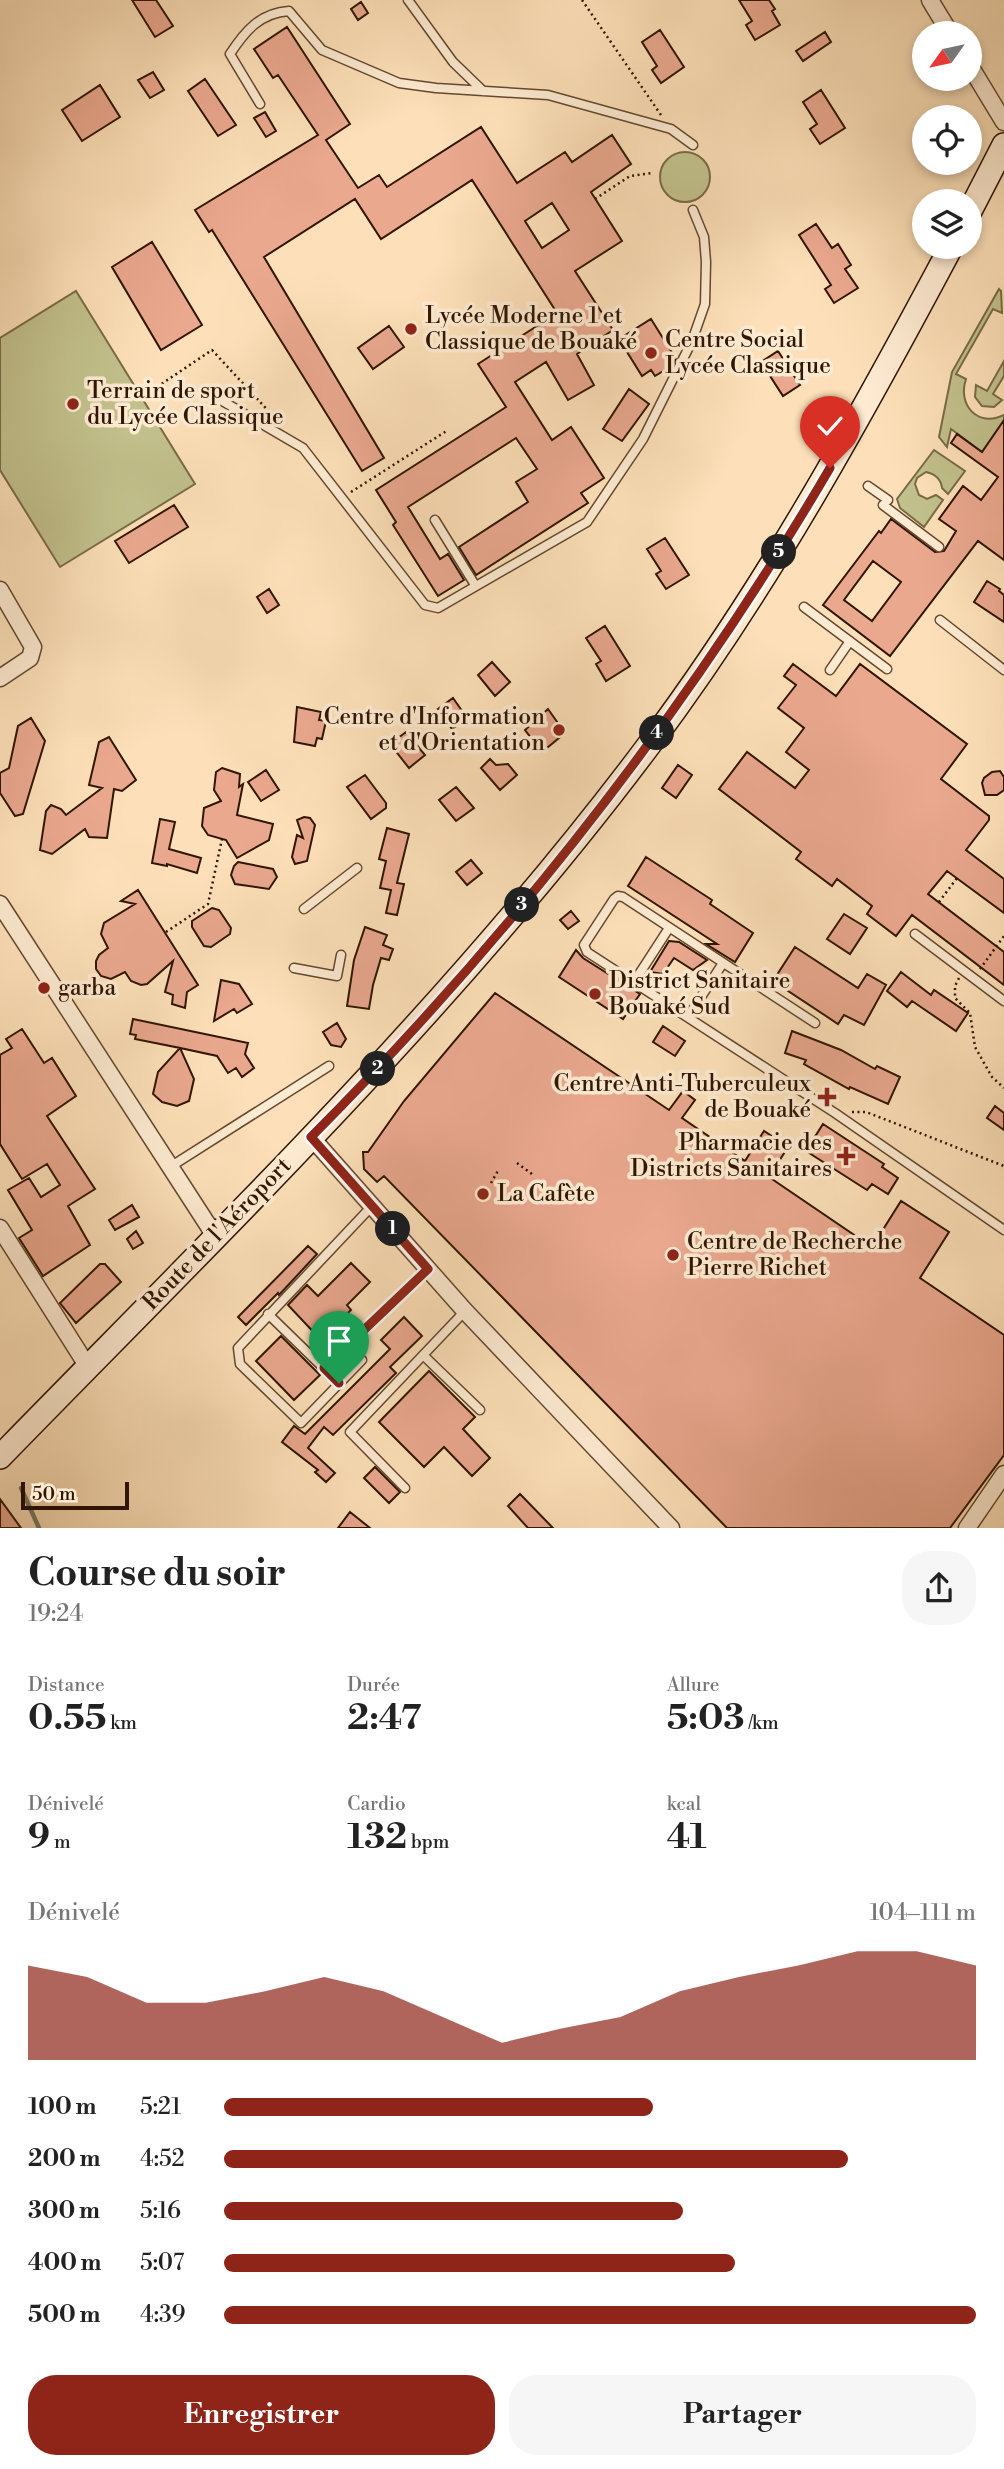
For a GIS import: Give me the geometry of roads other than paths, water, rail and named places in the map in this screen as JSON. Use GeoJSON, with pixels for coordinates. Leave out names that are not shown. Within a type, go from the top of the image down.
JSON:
{"type":"FeatureCollection","features":[{"type":"Feature","properties":{"kind":"main road"},"geometry":{"type":"LineString","coordinates":[[981,189],[1004,145]]}},
{"type":"Feature","properties":{"kind":"main road","name":"Route de l'Aéroport"},"geometry":{"type":"LineString","coordinates":[[0,1457],[367,1081],[458,981],[563,856],[650,743],[741,612],[862,415],[945,259]]}},
{"type":"Feature","properties":{"kind":"street"},"geometry":{"type":"LineString","coordinates":[[930,0],[943,21]]}},
{"type":"Feature","properties":{"kind":"street"},"geometry":{"type":"LineString","coordinates":[[982,86],[1004,122]]}},
{"type":"Feature","properties":{"kind":"street"},"geometry":{"type":"LineString","coordinates":[[0,590],[33,647],[30,658],[0,678]]}},
{"type":"Feature","properties":{"kind":"street"},"geometry":{"type":"LineString","coordinates":[[0,904],[215,1237]]}},
{"type":"Feature","properties":{"kind":"street"},"geometry":{"type":"LineString","coordinates":[[311,1137],[465,1311],[671,1528]]}},
{"type":"Feature","properties":{"kind":"street"},"geometry":{"type":"LineString","coordinates":[[0,1228],[88,1367]]}},
{"type":"Feature","properties":{"kind":"street"},"geometry":{"type":"LineString","coordinates":[[967,1528],[1004,1474]]}},
{"type":"Feature","properties":{"kind":"lane"},"geometry":{"type":"LineString","coordinates":[[408,0],[453,62],[484,91]]}},
{"type":"Feature","properties":{"kind":"lane"},"geometry":{"type":"LineString","coordinates":[[260,104],[230,54],[247,29],[273,12],[289,11],[322,50],[399,83],[548,95],[671,129],[693,145]]}},
{"type":"Feature","properties":{"kind":"lane"},"geometry":{"type":"LineString","coordinates":[[219,399],[303,448],[425,605],[438,607],[587,522],[643,439],[692,341],[705,304],[704,237],[694,211]]}},
{"type":"Feature","properties":{"kind":"lane"},"geometry":{"type":"LineString","coordinates":[[868,486],[939,547]]}},
{"type":"Feature","properties":{"kind":"lane"},"geometry":{"type":"LineString","coordinates":[[435,520],[475,585]]}},
{"type":"Feature","properties":{"kind":"lane"},"geometry":{"type":"LineString","coordinates":[[804,607],[887,670]]}},
{"type":"Feature","properties":{"kind":"lane"},"geometry":{"type":"LineString","coordinates":[[940,620],[1004,670]]}},
{"type":"Feature","properties":{"kind":"lane"},"geometry":{"type":"LineString","coordinates":[[830,670],[850,641]]}},
{"type":"Feature","properties":{"kind":"lane"},"geometry":{"type":"LineString","coordinates":[[304,909],[357,868]]}},
{"type":"Feature","properties":{"kind":"lane"},"geometry":{"type":"LineString","coordinates":[[815,1023],[623,897],[618,896],[584,945],[586,952],[835,1113],[1004,1230]]}},
{"type":"Feature","properties":{"kind":"lane"},"geometry":{"type":"LineString","coordinates":[[634,982],[669,928]]}},
{"type":"Feature","properties":{"kind":"lane"},"geometry":{"type":"LineString","coordinates":[[915,934],[1004,1001]]}},
{"type":"Feature","properties":{"kind":"lane"},"geometry":{"type":"LineString","coordinates":[[294,968],[337,976],[341,955]]}},
{"type":"Feature","properties":{"kind":"lane"},"geometry":{"type":"LineString","coordinates":[[688,1017],[723,963]]}},
{"type":"Feature","properties":{"kind":"lane"},"geometry":{"type":"LineString","coordinates":[[170,1167],[329,1066]]}},
{"type":"Feature","properties":{"kind":"lane"},"geometry":{"type":"LineString","coordinates":[[362,1360],[301,1423],[240,1364],[238,1348],[372,1206]]}},
{"type":"Feature","properties":{"kind":"lane"},"geometry":{"type":"LineString","coordinates":[[405,1488],[350,1432],[465,1311]]}},
{"type":"Feature","properties":{"kind":"lane"},"geometry":{"type":"LineString","coordinates":[[268,1314],[339,1383]]}},
{"type":"Feature","properties":{"kind":"lane"},"geometry":{"type":"LineString","coordinates":[[424,1354],[480,1410]]}},
{"type":"Feature","properties":{"kind":"waterway"},"geometry":{"type":"LineString","coordinates":[[21,1488],[39,1528]]}},
{"type":"Feature","properties":{"kind":"place","name":"Lycée Moderne 1 et Classique de Bouaké"},"geometry":{"type":"Point","coordinates":[411,329]}},
{"type":"Feature","properties":{"kind":"place","name":"Centre Social Lycée Classique"},"geometry":{"type":"Point","coordinates":[651,353]}},
{"type":"Feature","properties":{"kind":"place","name":"Terrain de sport du Lycée Classique"},"geometry":{"type":"Point","coordinates":[73,404]}},
{"type":"Feature","properties":{"kind":"place","name":"Centre d'Information et d'Orientation"},"geometry":{"type":"Point","coordinates":[559,730]}},
{"type":"Feature","properties":{"kind":"place","name":"garba"},"geometry":{"type":"Point","coordinates":[44,988]}},
{"type":"Feature","properties":{"kind":"place","name":"District Sanitaire Bouaké Sud"},"geometry":{"type":"Point","coordinates":[595,994]}},
{"type":"Feature","properties":{"kind":"place","name":"Centre Anti-Tuberculeux de Bouaké"},"geometry":{"type":"Point","coordinates":[827,1097]}},
{"type":"Feature","properties":{"kind":"place","name":"Pharmacie des Districts Sanitaires"},"geometry":{"type":"Point","coordinates":[846,1156]}},
{"type":"Feature","properties":{"kind":"place","name":"La Cafète"},"geometry":{"type":"Point","coordinates":[483,1194]}},
{"type":"Feature","properties":{"kind":"place","name":"Centre de Recherche Pierre Richet"},"geometry":{"type":"Point","coordinates":[673,1255]}}]}
